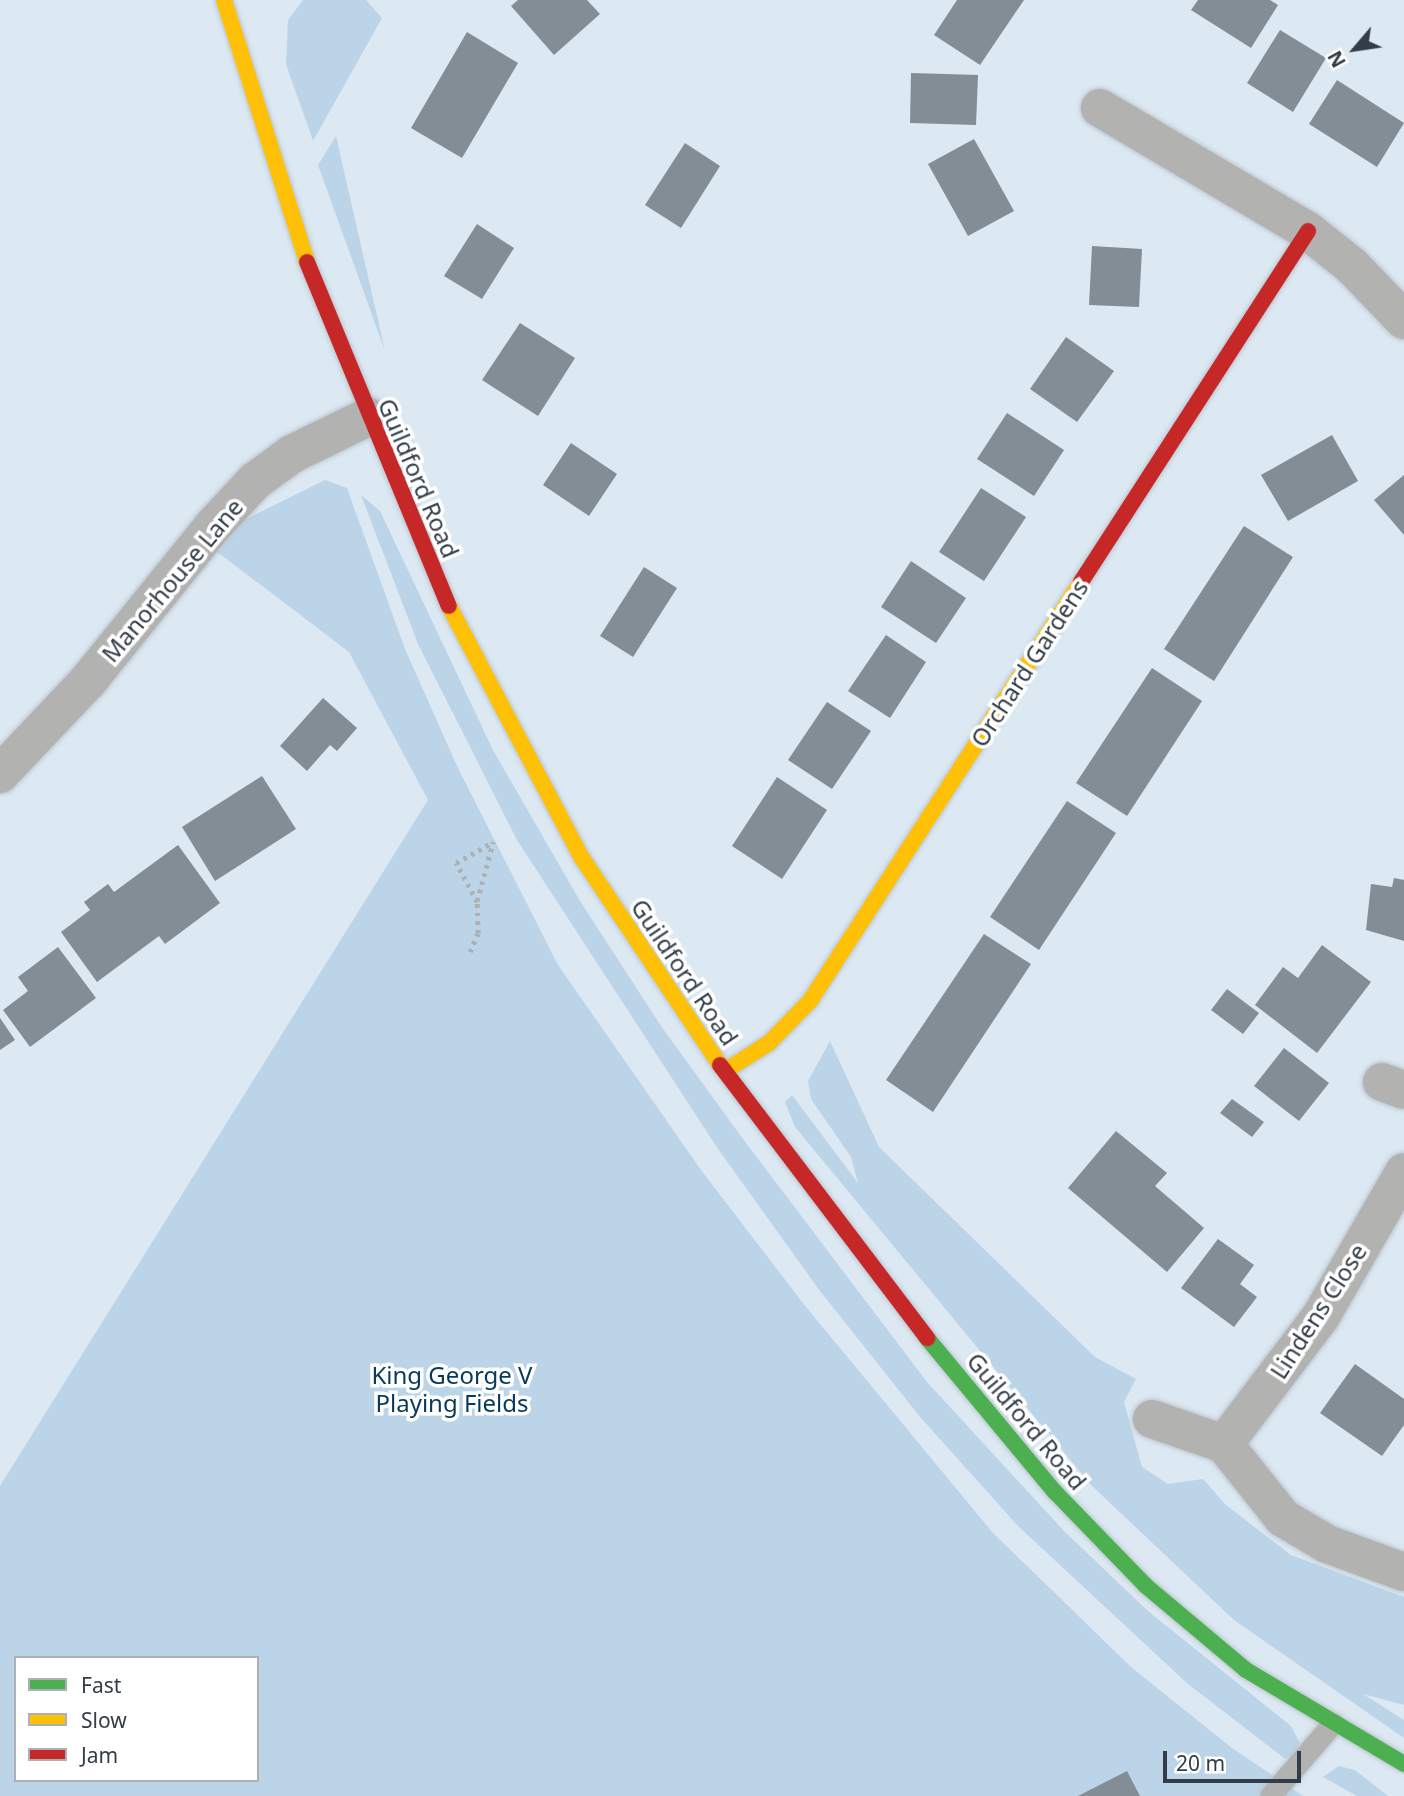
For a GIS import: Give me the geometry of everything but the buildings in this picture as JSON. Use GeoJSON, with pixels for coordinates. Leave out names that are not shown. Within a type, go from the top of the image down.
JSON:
{"type":"FeatureCollection","features":[{"type":"Feature","properties":{"kind":"main road","name":"Guildford Road"},"geometry":{"type":"LineString","coordinates":[[224,0],[300,245],[368,417],[449,606],[582,858],[683,1016],[894,1298],[1055,1492],[1146,1586],[1246,1670],[1404,1764]]}},
{"type":"Feature","properties":{"kind":"main road","name":"Orchard Gardens"},"geometry":{"type":"LineString","coordinates":[[724,1072],[769,1043],[810,1001],[1308,231]]}},
{"type":"Feature","properties":{"kind":"street"},"geometry":{"type":"LineString","coordinates":[[1100,108],[1308,231],[1352,266],[1404,320]]}},
{"type":"Feature","properties":{"kind":"street","name":"Manorhouse Lane"},"geometry":{"type":"LineString","coordinates":[[0,775],[88,681],[213,526],[255,481],[292,454],[368,417]]}},
{"type":"Feature","properties":{"kind":"street","name":"Lindens Close"},"geometry":{"type":"LineString","coordinates":[[1224,1444],[1321,1316],[1404,1172]]}},
{"type":"Feature","properties":{"kind":"street"},"geometry":{"type":"LineString","coordinates":[[1152,1419],[1224,1444],[1283,1518],[1327,1544],[1404,1572]]}},
{"type":"Feature","properties":{"kind":"lane"},"geometry":{"type":"LineString","coordinates":[[1269,1796],[1334,1723]]}},
{"type":"Feature","properties":{"kind":"path"},"geometry":{"type":"LineString","coordinates":[[470,952],[478,933],[477,902],[493,842],[456,863],[477,902]]}},
{"type":"Feature","properties":{"kind":"green space"},"geometry":{"type":"Polygon","coordinates":[[[303,0],[366,0],[382,18],[313,141],[286,64],[288,20],[303,0]]]}},
{"type":"Feature","properties":{"kind":"green space"},"geometry":{"type":"Polygon","coordinates":[[[336,136],[385,351],[318,165],[336,136]]]}},
{"type":"Feature","properties":{"kind":"green space","name":"King George V Playing Fields"},"geometry":{"type":"Polygon","coordinates":[[[325,480],[347,488],[405,649],[457,766],[558,965],[701,1170],[806,1307],[993,1533],[1131,1667],[1232,1748],[1303,1796],[0,1796],[0,1486],[428,800],[349,652],[216,551],[242,521],[325,480]]]}},
{"type":"Feature","properties":{"kind":"green space"},"geometry":{"type":"Polygon","coordinates":[[[361,495],[380,511],[493,750],[580,901],[661,1026],[743,1139],[927,1382],[1065,1532],[1148,1611],[1291,1726],[1300,1743],[1293,1757],[1284,1758],[1188,1684],[1019,1527],[921,1418],[820,1291],[718,1149],[517,840],[418,644],[361,495]]]}},
{"type":"Feature","properties":{"kind":"green space"},"geometry":{"type":"Polygon","coordinates":[[[830,1041],[879,1147],[1095,1357],[1136,1379],[1124,1402],[1142,1467],[1168,1484],[1203,1479],[1226,1505],[1291,1555],[1404,1597],[1404,1705],[1363,1694],[1404,1720],[1404,1738],[1234,1620],[1091,1485],[795,1127],[785,1102],[792,1095],[858,1183],[851,1157],[811,1099],[808,1081],[830,1041]]]}},
{"type":"Feature","properties":{"kind":"green space"},"geometry":{"type":"Polygon","coordinates":[[[1339,1766],[1355,1770],[1388,1796],[1357,1796],[1323,1777],[1339,1766]]]}},
{"type":"Feature","properties":{"kind":"traffic: fast"},"geometry":{"type":"LineString","coordinates":[[927,1338],[1055,1492],[1146,1586],[1246,1670],[1404,1764]]}},
{"type":"Feature","properties":{"kind":"traffic: slow"},"geometry":{"type":"LineString","coordinates":[[224,0],[307,262]]}},
{"type":"Feature","properties":{"kind":"traffic: slow"},"geometry":{"type":"LineString","coordinates":[[725,1071],[769,1043],[810,1001],[1081,582]]}},
{"type":"Feature","properties":{"kind":"traffic: slow"},"geometry":{"type":"LineString","coordinates":[[449,606],[582,858],[720,1065]]}},
{"type":"Feature","properties":{"kind":"traffic: jam"},"geometry":{"type":"LineString","coordinates":[[1081,582],[1308,231]]}},
{"type":"Feature","properties":{"kind":"traffic: jam"},"geometry":{"type":"LineString","coordinates":[[307,262],[449,606]]}},
{"type":"Feature","properties":{"kind":"traffic: jam"},"geometry":{"type":"LineString","coordinates":[[720,1065],[927,1338]]}}]}
